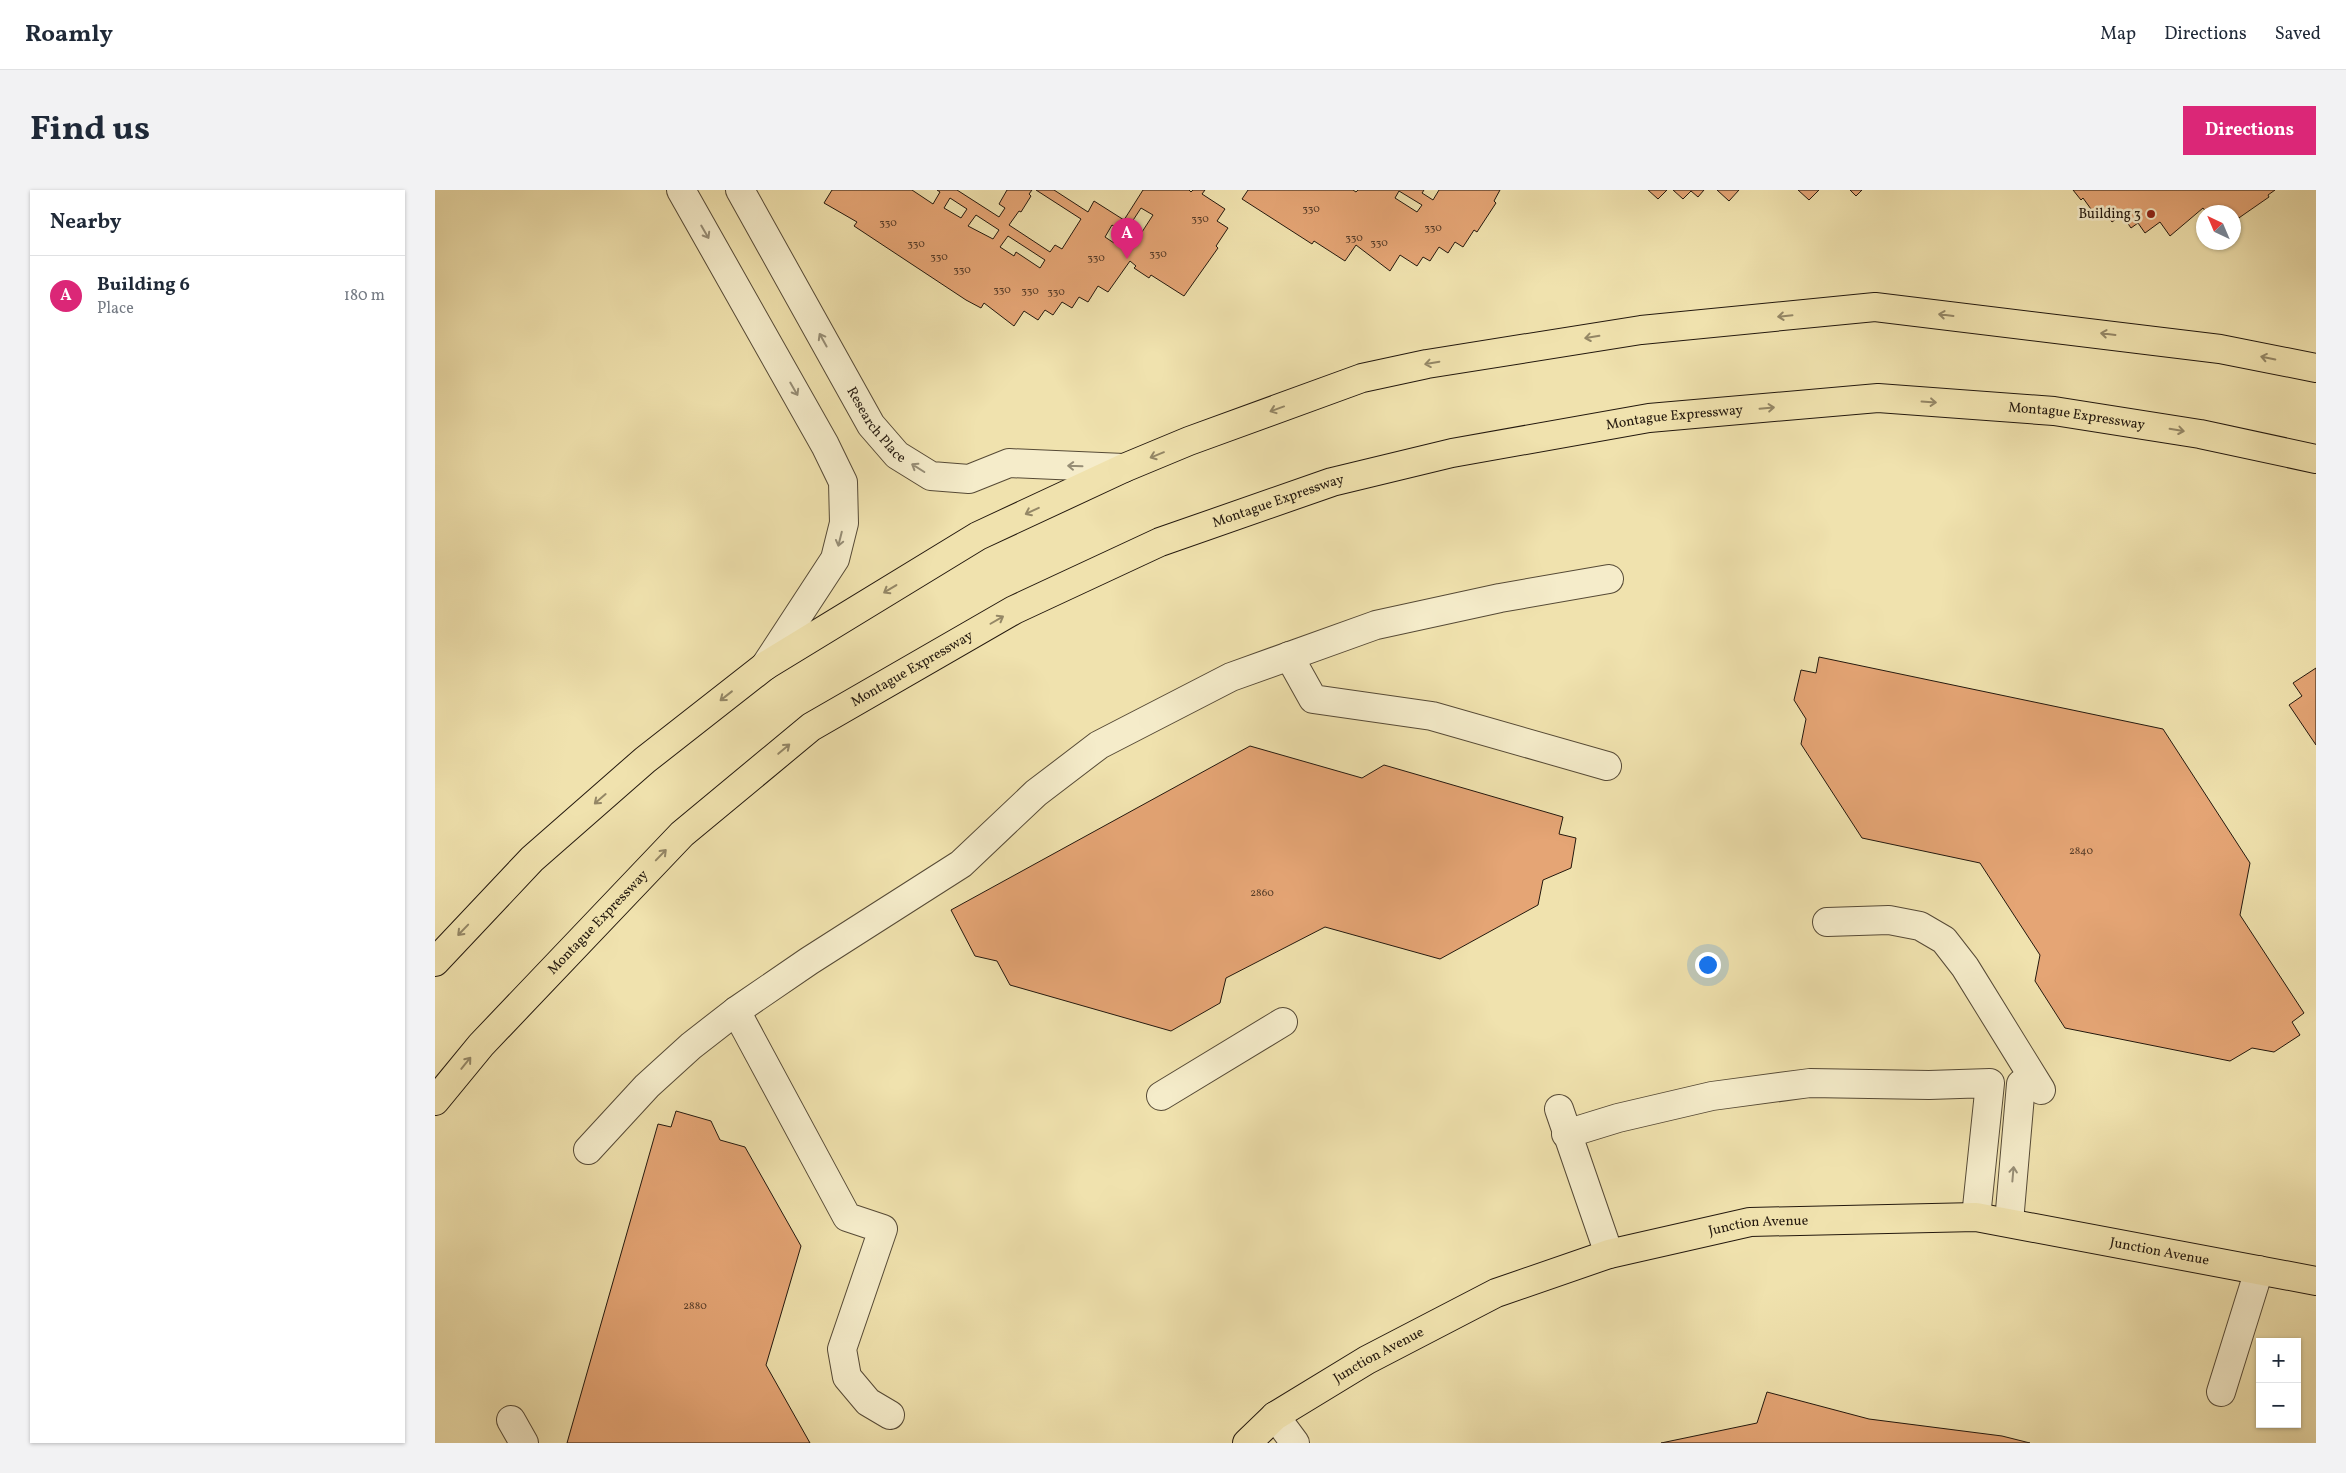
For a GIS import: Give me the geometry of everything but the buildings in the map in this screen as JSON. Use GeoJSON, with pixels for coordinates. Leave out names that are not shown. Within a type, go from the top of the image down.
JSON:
{"type":"FeatureCollection","features":[{"type":"Feature","properties":{"kind":"main road"},"geometry":{"type":"LineString","coordinates":[[435,962],[532,859],[645,760],[765,666],[978,536],[1124,468],[1189,441],[1371,376],[1427,364],[1641,330],[1875,307],[2220,349],[2316,368]]}},
{"type":"Feature","properties":{"kind":"main road","name":"Montague Expressway"},"geometry":{"type":"LineString","coordinates":[[435,1101],[481,1045],[682,834],[811,727],[1014,610],[1160,542],[1331,482],[1452,453],[1649,418],[1878,398],[2054,411],[2200,434],[2316,459]]}},
{"type":"Feature","properties":{"kind":"main road","name":"Junction Avenue"},"geometry":{"type":"LineString","coordinates":[[1247,1443],[1275,1416],[1367,1360],[1496,1293],[1609,1254],[1750,1222],[1976,1217],[2316,1281]]}},
{"type":"Feature","properties":{"kind":"street"},"geometry":{"type":"LineString","coordinates":[[681,190],[825,445],[843,482],[844,523],[835,560],[765,666]]}},
{"type":"Feature","properties":{"kind":"street","name":"Research Place"},"geometry":{"type":"LineString","coordinates":[[740,190],[871,425],[897,454],[931,476],[969,479],[1009,463],[1124,468]]}},
{"type":"Feature","properties":{"kind":"street"},"geometry":{"type":"LineString","coordinates":[[589,1150],[647,1086],[691,1046],[809,961],[961,864],[1036,794],[1099,745],[1231,677],[1376,625],[1500,598],[1609,579]]}},
{"type":"Feature","properties":{"kind":"street"},"geometry":{"type":"LineString","coordinates":[[1289,656],[1313,699],[1432,716],[1607,766]]}},
{"type":"Feature","properties":{"kind":"street"},"geometry":{"type":"LineString","coordinates":[[1827,922],[1889,920],[1920,926],[1944,940],[1965,967],[2031,1087],[2009,1222]]}},
{"type":"Feature","properties":{"kind":"street"},"geometry":{"type":"LineString","coordinates":[[736,1012],[847,1217],[883,1229],[842,1348],[847,1377],[868,1402],[890,1415]]}},
{"type":"Feature","properties":{"kind":"street"},"geometry":{"type":"LineString","coordinates":[[1161,1096],[1283,1022]]}},
{"type":"Feature","properties":{"kind":"street"},"geometry":{"type":"LineString","coordinates":[[1609,1254],[1563,1121],[1618,1118],[1712,1096],[1810,1083],[1929,1085],[1991,1082],[1976,1217]]}},
{"type":"Feature","properties":{"kind":"street"},"geometry":{"type":"LineString","coordinates":[[2221,1392],[2259,1270]]}},
{"type":"Feature","properties":{"kind":"street"},"geometry":{"type":"LineString","coordinates":[[1275,1416],[1295,1443]]}},
{"type":"Feature","properties":{"kind":"place","name":"Building 3"},"geometry":{"type":"Point","coordinates":[2151,214]}},
{"type":"Feature","properties":{"kind":"place","name":"Building 6"},"geometry":{"type":"Point","coordinates":[1127,259]}}]}
